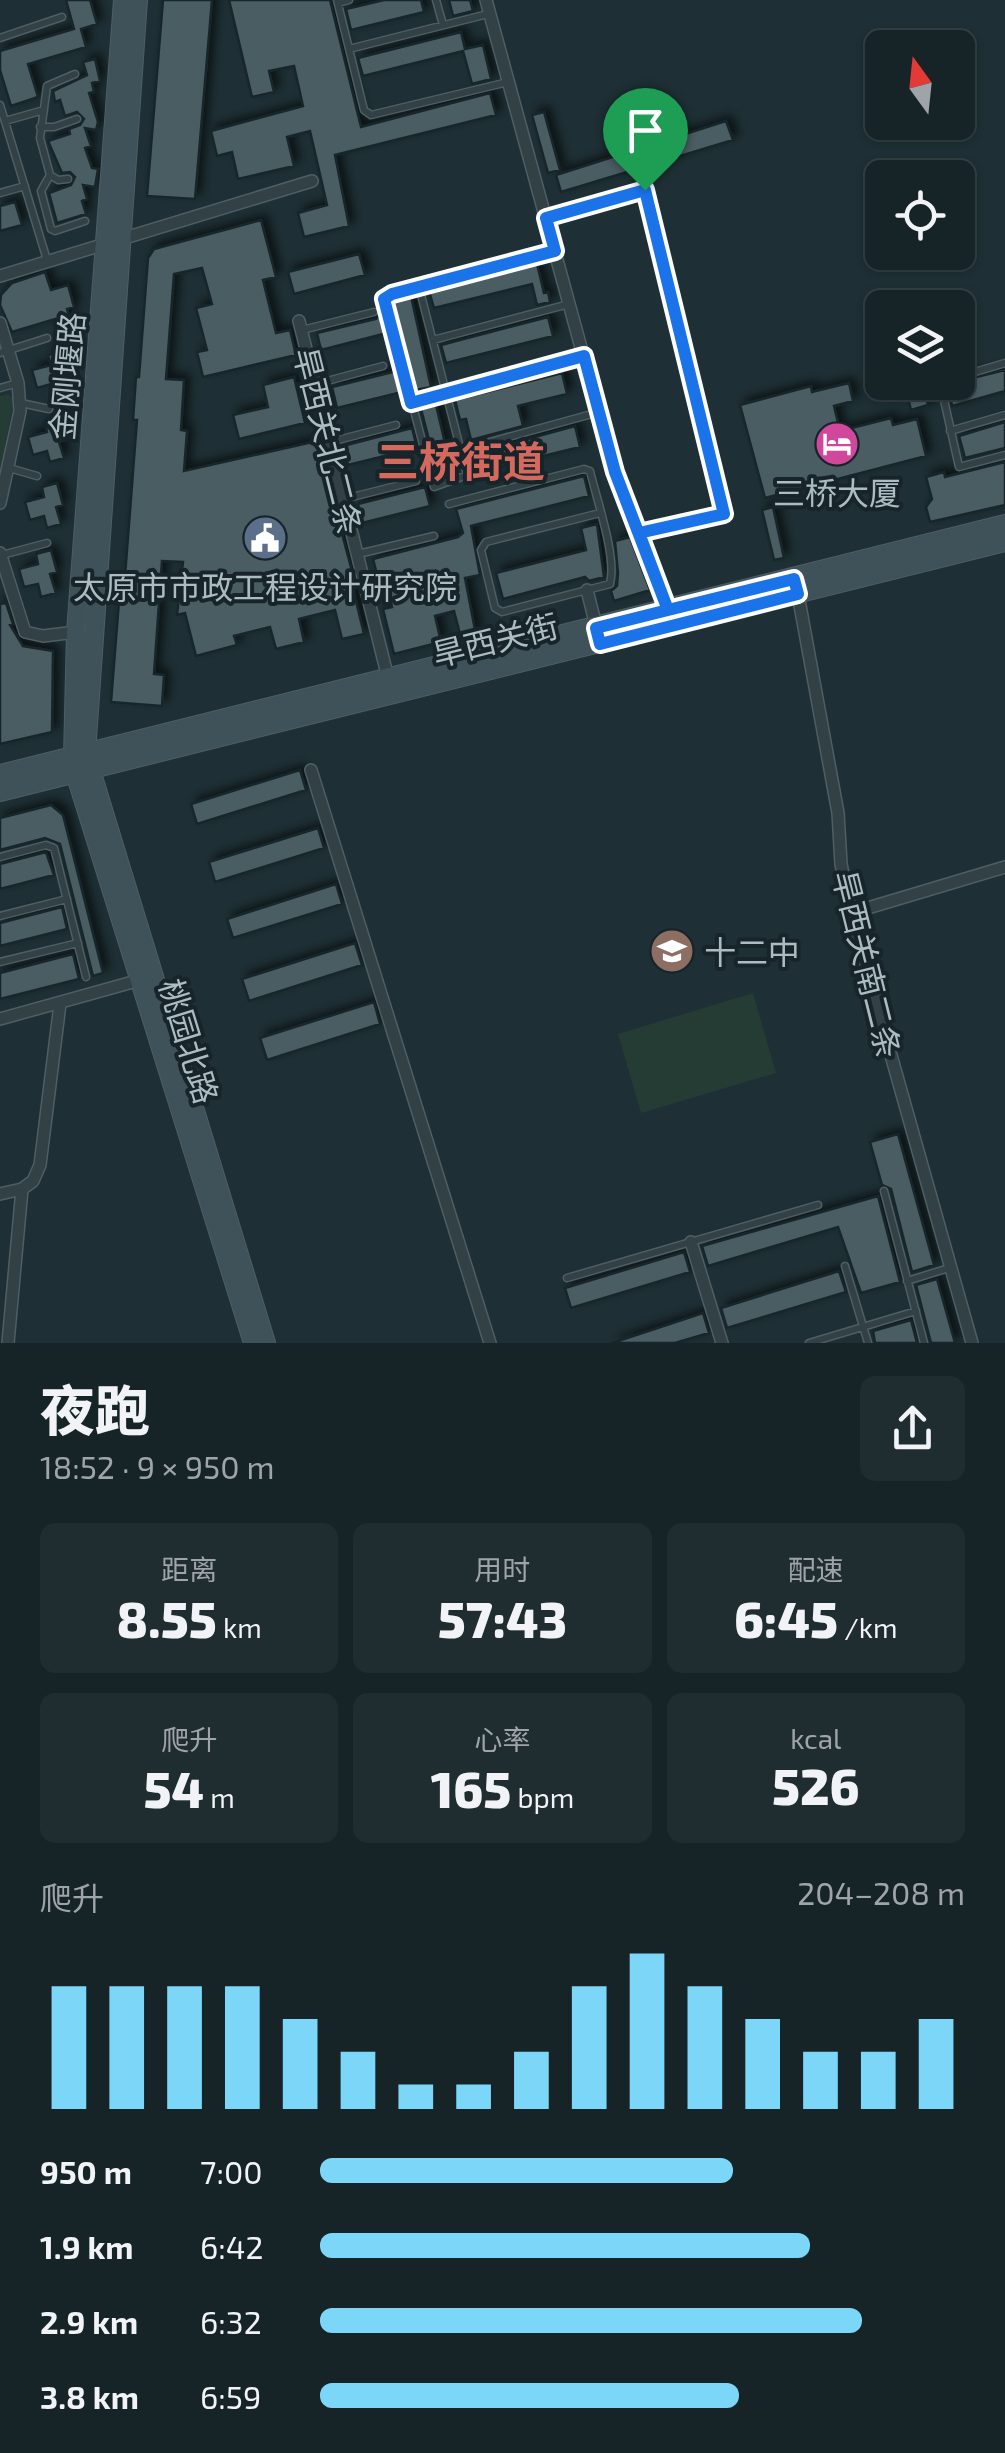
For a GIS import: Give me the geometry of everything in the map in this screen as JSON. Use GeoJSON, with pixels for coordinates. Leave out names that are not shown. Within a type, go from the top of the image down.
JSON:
{"type":"FeatureCollection","features":[{"type":"Feature","properties":{"kind":"main road","name":"金刚堰路"},"geometry":{"type":"LineString","coordinates":[[80,763],[76,632],[114,241],[122,0]]}},
{"type":"Feature","properties":{"kind":"main road"},"geometry":{"type":"LineString","coordinates":[[138,0],[114,241],[80,763],[266,1343]]}},
{"type":"Feature","properties":{"kind":"main road","name":"旱西关街"},"geometry":{"type":"LineString","coordinates":[[0,792],[80,763],[388,678],[598,636],[668,610],[796,587],[1005,524]]}},
{"type":"Feature","properties":{"kind":"main road","name":"旱西关街"},"geometry":{"type":"LineString","coordinates":[[0,774],[80,763],[796,587],[1005,542]]}},
{"type":"Feature","properties":{"kind":"main road","name":"桃园北路"},"geometry":{"type":"LineString","coordinates":[[80,763],[140,980],[253,1343]]}},
{"type":"Feature","properties":{"kind":"street"},"geometry":{"type":"LineString","coordinates":[[488,7],[615,472],[668,610]]}},
{"type":"Feature","properties":{"kind":"street"},"geometry":{"type":"LineString","coordinates":[[0,276],[312,181]]}},
{"type":"Feature","properties":{"kind":"street"},"geometry":{"type":"LineString","coordinates":[[0,323],[4,352],[18,383],[20,403],[0,504]]}},
{"type":"Feature","properties":{"kind":"street","name":"旱西关北二条"},"geometry":{"type":"LineString","coordinates":[[300,326],[388,678]]}},
{"type":"Feature","properties":{"kind":"street"},"geometry":{"type":"LineString","coordinates":[[0,554],[6,597],[25,632],[44,636],[76,632]]}},
{"type":"Feature","properties":{"kind":"street","name":"旱西关南二条"},"geometry":{"type":"LineString","coordinates":[[796,587],[838,812],[841,864],[851,913],[972,1343]]}},
{"type":"Feature","properties":{"kind":"street"},"geometry":{"type":"LineString","coordinates":[[587,590],[598,636]]}},
{"type":"Feature","properties":{"kind":"street"},"geometry":{"type":"LineString","coordinates":[[310,770],[490,1343]]}},
{"type":"Feature","properties":{"kind":"street"},"geometry":{"type":"LineString","coordinates":[[851,913],[1005,868]]}},
{"type":"Feature","properties":{"kind":"street"},"geometry":{"type":"LineString","coordinates":[[0,1019],[140,980]]}},
{"type":"Feature","properties":{"kind":"street"},"geometry":{"type":"LineString","coordinates":[[0,1194],[33,1181],[40,1165],[60,1004]]}},
{"type":"Feature","properties":{"kind":"street"},"geometry":{"type":"LineString","coordinates":[[8,1343],[22,1188]]}},
{"type":"Feature","properties":{"kind":"street"},"geometry":{"type":"LineString","coordinates":[[691,1242],[722,1343]]}},
{"type":"Feature","properties":{"kind":"lane"},"geometry":{"type":"LineString","coordinates":[[349,0],[338,2],[364,110],[371,115],[508,82]]}},
{"type":"Feature","properties":{"kind":"lane"},"geometry":{"type":"LineString","coordinates":[[436,0],[443,25]]}},
{"type":"Feature","properties":{"kind":"lane"},"geometry":{"type":"LineString","coordinates":[[349,49],[443,25],[488,7]]}},
{"type":"Feature","properties":{"kind":"lane"},"geometry":{"type":"LineString","coordinates":[[0,38],[62,17]]}},
{"type":"Feature","properties":{"kind":"lane"},"geometry":{"type":"LineString","coordinates":[[76,74],[47,86],[40,128],[50,175],[41,191],[55,232],[86,222]]}},
{"type":"Feature","properties":{"kind":"lane"},"geometry":{"type":"LineString","coordinates":[[0,105],[47,262]]}},
{"type":"Feature","properties":{"kind":"lane"},"geometry":{"type":"LineString","coordinates":[[5,121],[44,110]]}},
{"type":"Feature","properties":{"kind":"lane"},"geometry":{"type":"LineString","coordinates":[[40,128],[78,119]]}},
{"type":"Feature","properties":{"kind":"lane"},"geometry":{"type":"LineString","coordinates":[[50,175],[58,180],[68,179]]}},
{"type":"Feature","properties":{"kind":"lane"},"geometry":{"type":"LineString","coordinates":[[0,193],[24,186]]}},
{"type":"Feature","properties":{"kind":"lane"},"geometry":{"type":"LineString","coordinates":[[546,218],[645,190],[724,514],[639,533]]}},
{"type":"Feature","properties":{"kind":"lane"},"geometry":{"type":"LineString","coordinates":[[419,286],[467,476],[434,487],[384,299],[419,286],[555,251]]}},
{"type":"Feature","properties":{"kind":"lane"},"geometry":{"type":"LineString","coordinates":[[433,340],[570,304]]}},
{"type":"Feature","properties":{"kind":"lane"},"geometry":{"type":"LineString","coordinates":[[300,326],[374,312]]}},
{"type":"Feature","properties":{"kind":"lane"},"geometry":{"type":"LineString","coordinates":[[4,352],[48,338]]}},
{"type":"Feature","properties":{"kind":"lane"},"geometry":{"type":"LineString","coordinates":[[411,403],[584,356]]}},
{"type":"Feature","properties":{"kind":"lane"},"geometry":{"type":"LineString","coordinates":[[975,372],[1005,364]]}},
{"type":"Feature","properties":{"kind":"lane"},"geometry":{"type":"LineString","coordinates":[[314,384],[384,366]]}},
{"type":"Feature","properties":{"kind":"lane"},"geometry":{"type":"LineString","coordinates":[[0,388],[18,383]]}},
{"type":"Feature","properties":{"kind":"lane"},"geometry":{"type":"LineString","coordinates":[[944,400],[959,467],[1005,455]]}},
{"type":"Feature","properties":{"kind":"lane"},"geometry":{"type":"LineString","coordinates":[[20,403],[49,409]]}},
{"type":"Feature","properties":{"kind":"lane"},"geometry":{"type":"LineString","coordinates":[[460,450],[599,412]]}},
{"type":"Feature","properties":{"kind":"lane"},"geometry":{"type":"LineString","coordinates":[[950,431],[1005,415]]}},
{"type":"Feature","properties":{"kind":"lane"},"geometry":{"type":"LineString","coordinates":[[329,442],[396,426]]}},
{"type":"Feature","properties":{"kind":"lane"},"geometry":{"type":"LineString","coordinates":[[8,468],[37,476]]}},
{"type":"Feature","properties":{"kind":"lane"},"geometry":{"type":"LineString","coordinates":[[449,504],[584,470],[590,472],[600,514],[613,572],[610,584],[502,612],[495,608],[481,550],[486,542],[600,514]]}},
{"type":"Feature","properties":{"kind":"lane"},"geometry":{"type":"LineString","coordinates":[[343,499],[416,480]]}},
{"type":"Feature","properties":{"kind":"lane"},"geometry":{"type":"LineString","coordinates":[[357,554],[434,536]]}},
{"type":"Feature","properties":{"kind":"lane"},"geometry":{"type":"LineString","coordinates":[[0,554],[47,542]]}},
{"type":"Feature","properties":{"kind":"lane"},"geometry":{"type":"LineString","coordinates":[[0,857],[46,845],[54,848],[86,977]]}},
{"type":"Feature","properties":{"kind":"lane"},"geometry":{"type":"LineString","coordinates":[[0,916],[67,899]]}},
{"type":"Feature","properties":{"kind":"lane"},"geometry":{"type":"LineString","coordinates":[[0,962],[78,942]]}},
{"type":"Feature","properties":{"kind":"lane"},"geometry":{"type":"LineString","coordinates":[[884,1191],[924,1343]]}},
{"type":"Feature","properties":{"kind":"lane"},"geometry":{"type":"LineString","coordinates":[[567,1278],[818,1205]]}},
{"type":"Feature","properties":{"kind":"lane"},"geometry":{"type":"LineString","coordinates":[[845,1266],[868,1343]]}},
{"type":"Feature","properties":{"kind":"lane"},"geometry":{"type":"LineString","coordinates":[[908,1281],[950,1268]]}},
{"type":"Feature","properties":{"kind":"lane"},"geometry":{"type":"LineString","coordinates":[[809,1343],[916,1312]]}},
{"type":"Feature","properties":{"kind":"green space"},"geometry":{"type":"Polygon","coordinates":[[[8,394],[13,406],[0,474],[0,396],[8,394]]]}},
{"type":"Feature","properties":{"kind":"green space"},"geometry":{"type":"Polygon","coordinates":[[[753,993],[776,1073],[641,1113],[618,1034],[753,993]]]}},
{"type":"Feature","properties":{"kind":"building"},"geometry":{"type":"Polygon","coordinates":[[[66,0],[90,0],[97,24],[81,29],[86,47],[28,64],[38,97],[11,106],[0,70],[0,51],[74,29],[66,0]]]}},
{"type":"Feature","properties":{"kind":"building"},"geometry":{"type":"Polygon","coordinates":[[[163,0],[212,0],[195,199],[147,196],[163,0]]]}},
{"type":"Feature","properties":{"kind":"building"},"geometry":{"type":"Polygon","coordinates":[[[229,0],[330,0],[361,127],[490,93],[496,115],[335,155],[349,226],[304,237],[298,213],[327,205],[310,131],[287,137],[294,166],[238,179],[232,152],[217,156],[211,131],[303,106],[294,66],[269,71],[274,92],[252,97],[229,0]]]}},
{"type":"Feature","properties":{"kind":"building"},"geometry":{"type":"Polygon","coordinates":[[[384,0],[421,0],[424,12],[351,30],[346,9],[384,0]]]}},
{"type":"Feature","properties":{"kind":"building"},"geometry":{"type":"Polygon","coordinates":[[[449,0],[470,0],[473,11],[453,16],[449,0]]]}},
{"type":"Feature","properties":{"kind":"building"},"geometry":{"type":"Polygon","coordinates":[[[461,32],[465,49],[483,45],[491,79],[472,84],[463,51],[363,76],[358,58],[461,32]]]}},
{"type":"Feature","properties":{"kind":"building"},"geometry":{"type":"Polygon","coordinates":[[[95,59],[100,81],[92,83],[94,92],[89,93],[98,122],[96,130],[85,128],[91,146],[85,148],[92,168],[98,169],[95,187],[83,185],[86,214],[57,223],[49,193],[71,185],[75,177],[70,172],[62,173],[48,141],[70,134],[69,129],[84,119],[77,112],[65,116],[53,91],[87,75],[83,62],[95,59]]]}},
{"type":"Feature","properties":{"kind":"building"},"geometry":{"type":"Polygon","coordinates":[[[544,112],[560,170],[548,173],[532,115],[544,112]]]}},
{"type":"Feature","properties":{"kind":"building"},"geometry":{"type":"Polygon","coordinates":[[[726,121],[733,140],[561,192],[556,175],[726,121]]]}},
{"type":"Feature","properties":{"kind":"building"},"geometry":{"type":"Polygon","coordinates":[[[15,202],[22,225],[0,231],[0,206],[15,202]]]}},
{"type":"Feature","properties":{"kind":"building"},"geometry":{"type":"Polygon","coordinates":[[[261,220],[276,277],[263,280],[276,333],[290,330],[296,355],[203,377],[197,352],[207,350],[196,308],[212,304],[202,268],[174,274],[166,379],[184,380],[184,471],[317,441],[352,571],[349,572],[364,634],[342,639],[335,610],[299,619],[304,642],[276,649],[270,627],[234,636],[237,645],[196,656],[185,613],[177,615],[183,562],[162,561],[154,674],[164,675],[162,706],[111,702],[121,576],[125,576],[137,420],[133,420],[136,377],[148,258],[154,249],[261,220]]]}},
{"type":"Feature","properties":{"kind":"building"},"geometry":{"type":"Polygon","coordinates":[[[359,254],[365,275],[294,294],[288,272],[359,254]]]}},
{"type":"Feature","properties":{"kind":"building"},"geometry":{"type":"Polygon","coordinates":[[[537,264],[550,302],[537,305],[532,284],[434,308],[429,291],[537,264]]]}},
{"type":"Feature","properties":{"kind":"building"},"geometry":{"type":"Polygon","coordinates":[[[45,272],[51,290],[68,285],[74,307],[67,309],[72,325],[58,329],[55,319],[12,332],[0,305],[1,295],[12,283],[45,272]]]}},
{"type":"Feature","properties":{"kind":"building"},"geometry":{"type":"Polygon","coordinates":[[[411,296],[431,387],[416,390],[393,302],[411,296]]]}},
{"type":"Feature","properties":{"kind":"building"},"geometry":{"type":"Polygon","coordinates":[[[381,313],[387,333],[321,350],[317,333],[376,319],[381,313]]]}},
{"type":"Feature","properties":{"kind":"building"},"geometry":{"type":"Polygon","coordinates":[[[548,317],[553,336],[446,363],[441,345],[548,317]]]}},
{"type":"Feature","properties":{"kind":"building"},"geometry":{"type":"Polygon","coordinates":[[[64,351],[70,373],[63,375],[68,391],[54,395],[51,384],[37,388],[32,370],[51,365],[48,355],[64,351]]]}},
{"type":"Feature","properties":{"kind":"building"},"geometry":{"type":"Polygon","coordinates":[[[1005,370],[1005,391],[975,399],[975,377],[1005,370]]]}},
{"type":"Feature","properties":{"kind":"building"},"geometry":{"type":"Polygon","coordinates":[[[397,371],[402,392],[337,408],[332,387],[397,371]]]}},
{"type":"Feature","properties":{"kind":"building"},"geometry":{"type":"Polygon","coordinates":[[[562,373],[567,394],[518,406],[523,426],[471,440],[466,419],[460,420],[455,400],[562,373]]]}},
{"type":"Feature","properties":{"kind":"building"},"geometry":{"type":"Polygon","coordinates":[[[294,377],[305,423],[239,439],[233,415],[268,407],[263,385],[294,377]]]}},
{"type":"Feature","properties":{"kind":"building","name":"三桥大厦"},"geometry":{"type":"Polygon","coordinates":[[[849,383],[853,401],[834,406],[840,431],[891,418],[893,425],[917,419],[926,456],[765,498],[740,405],[811,386],[812,392],[849,383]]]}},
{"type":"Feature","properties":{"kind":"building"},"geometry":{"type":"Polygon","coordinates":[[[908,400],[927,400],[928,405],[911,410],[908,400]]]}},
{"type":"Feature","properties":{"kind":"building"},"geometry":{"type":"Polygon","coordinates":[[[951,400],[973,400],[952,406],[951,400]]]}},
{"type":"Feature","properties":{"kind":"building"},"geometry":{"type":"Polygon","coordinates":[[[436,405],[452,473],[439,478],[421,409],[436,405]]]}},
{"type":"Feature","properties":{"kind":"building"},"geometry":{"type":"Polygon","coordinates":[[[60,417],[66,440],[59,442],[64,458],[50,462],[47,451],[33,455],[28,437],[47,432],[45,422],[60,417]]]}},
{"type":"Feature","properties":{"kind":"building"},"geometry":{"type":"Polygon","coordinates":[[[1005,422],[1005,448],[965,458],[959,436],[1005,422]]]}},
{"type":"Feature","properties":{"kind":"building"},"geometry":{"type":"Polygon","coordinates":[[[575,426],[580,447],[474,473],[469,455],[575,426]]]}},
{"type":"Feature","properties":{"kind":"building"},"geometry":{"type":"Polygon","coordinates":[[[412,428],[417,448],[348,465],[343,446],[412,428]]]}},
{"type":"Feature","properties":{"kind":"building"},"geometry":{"type":"Polygon","coordinates":[[[1005,462],[1005,505],[930,522],[926,507],[932,499],[926,477],[944,472],[945,477],[1005,462]]]}},
{"type":"Feature","properties":{"kind":"building"},"geometry":{"type":"Polygon","coordinates":[[[584,476],[589,496],[471,526],[480,575],[465,578],[476,635],[461,638],[454,611],[435,616],[441,642],[394,654],[383,609],[392,607],[386,580],[379,582],[373,559],[458,537],[463,533],[456,509],[584,476]]]}},
{"type":"Feature","properties":{"kind":"building"},"geometry":{"type":"Polygon","coordinates":[[[57,483],[63,505],[56,507],[61,524],[47,528],[44,516],[30,520],[25,502],[44,497],[42,487],[57,483]]]}},
{"type":"Feature","properties":{"kind":"building"},"geometry":{"type":"Polygon","coordinates":[[[425,487],[430,506],[362,523],[358,504],[425,487]]]}},
{"type":"Feature","properties":{"kind":"building"},"geometry":{"type":"Polygon","coordinates":[[[773,507],[784,558],[774,560],[762,510],[773,507]]]}},
{"type":"Feature","properties":{"kind":"building"},"geometry":{"type":"Polygon","coordinates":[[[597,524],[604,577],[589,581],[585,577],[503,599],[496,573],[586,550],[581,528],[597,524]]]}},
{"type":"Feature","properties":{"kind":"building"},"geometry":{"type":"Polygon","coordinates":[[[630,537],[650,590],[614,601],[611,591],[617,586],[618,573],[615,541],[630,537]]]}},
{"type":"Feature","properties":{"kind":"building"},"geometry":{"type":"Polygon","coordinates":[[[51,550],[57,572],[50,574],[56,593],[41,597],[38,584],[24,587],[19,569],[38,564],[36,554],[51,550]]]}},
{"type":"Feature","properties":{"kind":"building"},"geometry":{"type":"Polygon","coordinates":[[[6,603],[13,624],[10,625],[23,646],[53,651],[52,732],[0,744],[0,604],[6,603]]]}},
{"type":"Feature","properties":{"kind":"building"},"geometry":{"type":"Polygon","coordinates":[[[300,770],[306,790],[197,824],[191,804],[300,770]]]}},
{"type":"Feature","properties":{"kind":"building"},"geometry":{"type":"Polygon","coordinates":[[[51,805],[63,815],[103,973],[93,976],[60,844],[45,838],[0,850],[0,818],[51,805]]]}},
{"type":"Feature","properties":{"kind":"building"},"geometry":{"type":"Polygon","coordinates":[[[318,828],[324,848],[215,882],[209,862],[318,828]]]}},
{"type":"Feature","properties":{"kind":"building"},"geometry":{"type":"Polygon","coordinates":[[[46,852],[54,875],[0,889],[0,864],[46,852]]]}},
{"type":"Feature","properties":{"kind":"building"},"geometry":{"type":"Polygon","coordinates":[[[336,884],[342,904],[233,938],[227,919],[336,884]]]}},
{"type":"Feature","properties":{"kind":"building"},"geometry":{"type":"Polygon","coordinates":[[[62,907],[67,929],[0,946],[0,923],[62,907]]]}},
{"type":"Feature","properties":{"kind":"building"},"geometry":{"type":"Polygon","coordinates":[[[355,943],[362,965],[249,1001],[242,979],[355,943]]]}},
{"type":"Feature","properties":{"kind":"building"},"geometry":{"type":"Polygon","coordinates":[[[73,954],[79,979],[0,999],[0,973],[73,954]]]}},
{"type":"Feature","properties":{"kind":"building"},"geometry":{"type":"Polygon","coordinates":[[[374,1002],[380,1024],[267,1060],[260,1038],[374,1002]]]}},
{"type":"Feature","properties":{"kind":"building"},"geometry":{"type":"Polygon","coordinates":[[[898,1134],[934,1265],[912,1272],[891,1189],[882,1185],[870,1142],[898,1134]]]}},
{"type":"Feature","properties":{"kind":"building"},"geometry":{"type":"Polygon","coordinates":[[[878,1196],[900,1282],[861,1293],[838,1227],[708,1266],[702,1246],[878,1196]]]}},
{"type":"Feature","properties":{"kind":"building"},"geometry":{"type":"Polygon","coordinates":[[[684,1252],[690,1272],[571,1308],[565,1288],[684,1252]]]}},
{"type":"Feature","properties":{"kind":"building"},"geometry":{"type":"Polygon","coordinates":[[[839,1271],[846,1292],[727,1328],[721,1308],[839,1271]]]}},
{"type":"Feature","properties":{"kind":"building"},"geometry":{"type":"Polygon","coordinates":[[[937,1279],[955,1343],[931,1343],[916,1285],[937,1279]]]}},
{"type":"Feature","properties":{"kind":"building"},"geometry":{"type":"Polygon","coordinates":[[[703,1313],[709,1333],[675,1343],[612,1343],[703,1313]]]}},
{"type":"Feature","properties":{"kind":"building"},"geometry":{"type":"Polygon","coordinates":[[[911,1320],[917,1343],[875,1343],[873,1331],[911,1320]]]}},
{"type":"Feature","properties":{"kind":"place","name":"三桥大厦"},"geometry":{"type":"Point","coordinates":[837,444]}},
{"type":"Feature","properties":{"kind":"place","name":"太原市市政工程设计研究院"},"geometry":{"type":"Point","coordinates":[265,538]}},
{"type":"Feature","properties":{"kind":"place","name":"十二中"},"geometry":{"type":"Point","coordinates":[672,951]}},
{"type":"Feature","properties":{"kind":"district","name":"三桥街道"},"geometry":{"type":"Point","coordinates":[461,460]}},
{"type":"Feature","properties":{"kind":"route"},"geometry":{"type":"LineString","coordinates":[[645,190],[546,218],[555,251],[384,299],[411,403],[584,356],[615,472],[668,610],[596,628],[600,644],[798,594],[794,579],[668,610],[639,533],[724,514],[645,190]]}}]}
